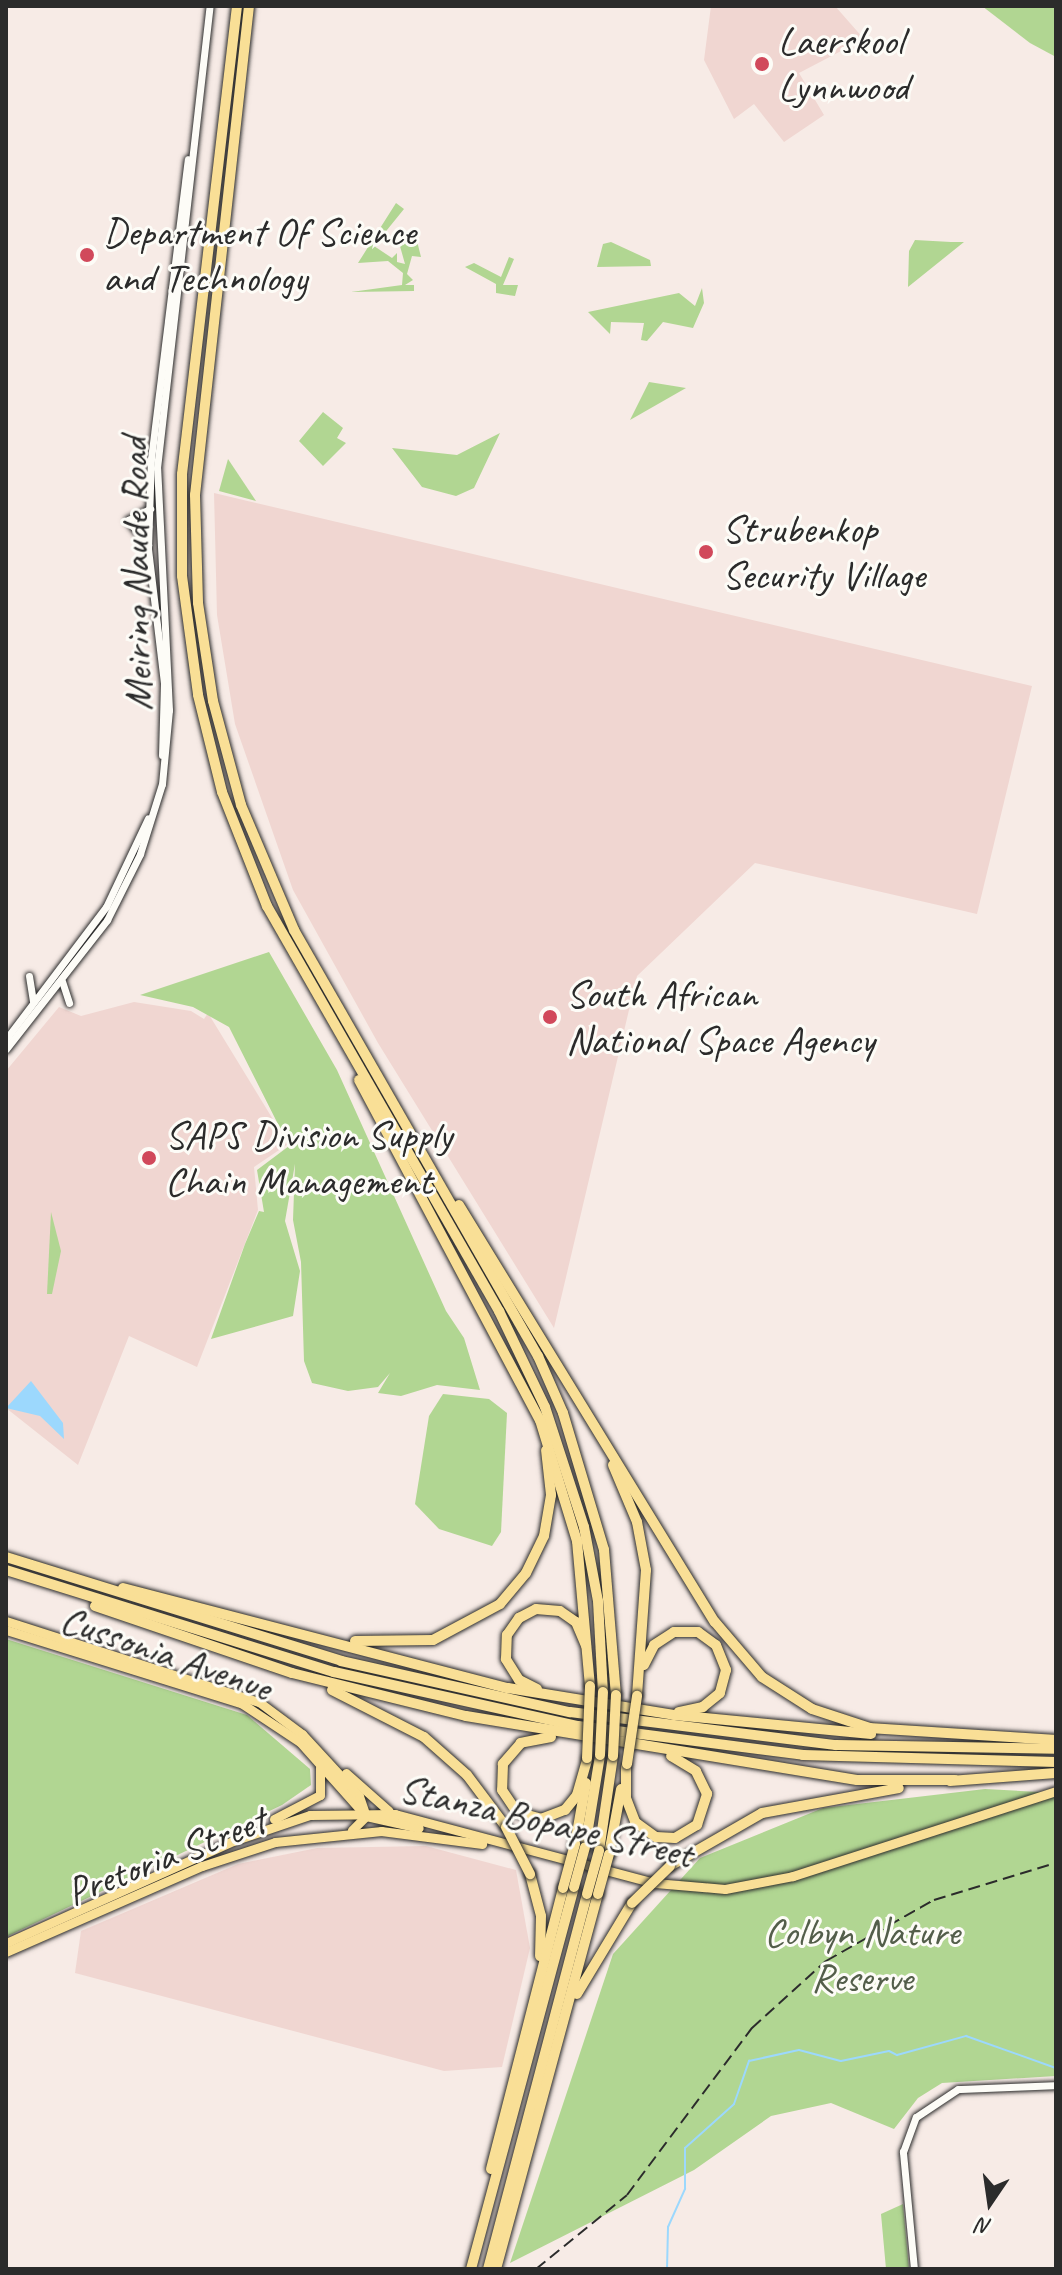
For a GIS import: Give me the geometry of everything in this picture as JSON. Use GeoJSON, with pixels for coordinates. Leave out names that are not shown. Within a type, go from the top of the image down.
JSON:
{"type":"FeatureCollection","features":[{"type":"Feature","properties":{"kind":"highway"},"geometry":{"type":"LineString","coordinates":[[234,6],[183,459],[186,621],[213,758],[240,843],[267,906],[499,1311],[545,1407],[584,1527],[598,1601],[603,1692],[600,1755],[580,1846],[470,2269]]}},
{"type":"Feature","properties":{"kind":"highway"},"geometry":{"type":"LineString","coordinates":[[249,6],[196,460],[199,615],[222,742],[257,849],[294,930],[538,1356],[563,1413],[604,1550],[616,1695],[604,1852]]}},
{"type":"Feature","properties":{"kind":"highway"},"geometry":{"type":"LineString","coordinates":[[356,1066],[370,1106],[526,1388],[552,1451],[577,1541],[590,1685],[580,1846]]}},
{"type":"Feature","properties":{"kind":"highway"},"geometry":{"type":"LineString","coordinates":[[371,1066],[572,1385],[715,1622],[762,1677],[846,1722],[959,1737]]}},
{"type":"Feature","properties":{"kind":"highway"},"geometry":{"type":"LineString","coordinates":[[488,2269],[627,1766],[648,1598],[642,1541],[625,1490],[572,1385]]}},
{"type":"Feature","properties":{"kind":"highway"},"geometry":{"type":"LineString","coordinates":[[290,1629],[414,1644],[461,1630],[500,1604],[535,1556],[550,1503],[547,1454],[526,1388]]}},
{"type":"Feature","properties":{"kind":"highway"},"geometry":{"type":"LineString","coordinates":[[6,1556],[489,1684],[591,1702],[798,1729],[1056,1740]]}},
{"type":"Feature","properties":{"kind":"highway"},"geometry":{"type":"LineString","coordinates":[[6,1556],[341,1661],[570,1712],[836,1745],[1056,1749]]}},
{"type":"Feature","properties":{"kind":"highway"},"geometry":{"type":"LineString","coordinates":[[6,1573],[230,1653],[402,1722],[460,1768],[506,1827],[530,1874],[541,1946],[524,2037],[470,2269]]}},
{"type":"Feature","properties":{"kind":"highway"},"geometry":{"type":"LineString","coordinates":[[6,1573],[334,1672],[578,1726],[803,1755],[1056,1762]]}},
{"type":"Feature","properties":{"kind":"highway"},"geometry":{"type":"LineString","coordinates":[[590,1685],[586,1644],[573,1619],[544,1608],[515,1622],[505,1649],[515,1675],[534,1688],[591,1702]]}},
{"type":"Feature","properties":{"kind":"highway"},"geometry":{"type":"LineString","coordinates":[[629,1708],[675,1712],[703,1707],[724,1683],[723,1655],[698,1632],[669,1634],[648,1655],[637,1695]]}},
{"type":"Feature","properties":{"kind":"highway"},"geometry":{"type":"LineString","coordinates":[[230,1653],[412,1704],[593,1741],[857,1780],[955,1780],[1056,1773]]}},
{"type":"Feature","properties":{"kind":"highway"},"geometry":{"type":"LineString","coordinates":[[587,1759],[577,1795],[552,1817],[522,1814],[502,1790],[503,1764],[521,1743],[546,1737],[593,1741]]}},
{"type":"Feature","properties":{"kind":"highway"},"geometry":{"type":"LineString","coordinates":[[627,1766],[627,1805],[643,1831],[675,1838],[697,1825],[707,1800],[700,1775],[678,1759],[630,1747]]}},
{"type":"Feature","properties":{"kind":"highway"},"geometry":{"type":"LineString","coordinates":[[547,2089],[586,1973],[632,1903],[670,1866],[713,1836],[777,1808],[955,1780]]}},
{"type":"Feature","properties":{"kind":"highway"},"geometry":{"type":"LineString","coordinates":[[524,2037],[569,1888]]}},
{"type":"Feature","properties":{"kind":"highway"},"geometry":{"type":"LineString","coordinates":[[496,2269],[547,2089],[593,1894]]}},
{"type":"Feature","properties":{"kind":"main road","name":"Cussonia Avenue"},"geometry":{"type":"LineString","coordinates":[[6,1621],[235,1691],[283,1717],[321,1758],[364,1813]]}},
{"type":"Feature","properties":{"kind":"main road","name":"Cussonia Avenue"},"geometry":{"type":"LineString","coordinates":[[6,1630],[241,1703],[280,1726],[321,1758]]}},
{"type":"Feature","properties":{"kind":"main road"},"geometry":{"type":"LineString","coordinates":[[321,1758],[395,1814]]}},
{"type":"Feature","properties":{"kind":"main road"},"geometry":{"type":"LineString","coordinates":[[233,1841],[318,1797],[324,1783],[321,1758]]}},
{"type":"Feature","properties":{"kind":"main road","name":"Stanza Bopape Street"},"geometry":{"type":"LineString","coordinates":[[343,1812],[395,1814],[655,1883],[725,1889],[793,1876],[1056,1793]]}},
{"type":"Feature","properties":{"kind":"main road","name":"Stanza Bopape Street"},"geometry":{"type":"LineString","coordinates":[[349,1832],[457,1837],[666,1891],[730,1895],[782,1886],[1056,1793]]}},
{"type":"Feature","properties":{"kind":"main road","name":"Pretoria Street"},"geometry":{"type":"LineString","coordinates":[[6,1943],[233,1841],[294,1818],[343,1812]]}},
{"type":"Feature","properties":{"kind":"main road"},"geometry":{"type":"LineString","coordinates":[[349,1832],[364,1813],[457,1837]]}},
{"type":"Feature","properties":{"kind":"main road","name":"Pretoria Street"},"geometry":{"type":"LineString","coordinates":[[6,1952],[222,1858],[349,1832]]}},
{"type":"Feature","properties":{"kind":"street","name":"Meiring Naude Road"},"geometry":{"type":"LineString","coordinates":[[6,1039],[106,907],[152,806],[165,711],[148,548],[150,509],[170,284],[208,6]]}},
{"type":"Feature","properties":{"kind":"street","name":"Meiring Naude Road"},"geometry":{"type":"LineString","coordinates":[[6,1049],[63,979],[130,877],[166,761],[169,686],[157,468],[208,6]]}},
{"type":"Feature","properties":{"kind":"street"},"geometry":{"type":"LineString","coordinates":[[148,548],[128,520],[150,509]]}},
{"type":"Feature","properties":{"kind":"street"},"geometry":{"type":"LineString","coordinates":[[29,976],[35,991],[30,1008]]}},
{"type":"Feature","properties":{"kind":"street"},"geometry":{"type":"LineString","coordinates":[[63,979],[69,1003]]}},
{"type":"Feature","properties":{"kind":"street"},"geometry":{"type":"LineString","coordinates":[[914,2269],[903,2164],[910,2127],[928,2104],[952,2091],[1056,2085]]}},
{"type":"Feature","properties":{"kind":"shaded area","name":"Laerskool Lynnwood"},"geometry":{"type":"Polygon","coordinates":[[[711,6],[835,6],[864,39],[799,73],[824,115],[784,142],[754,104],[734,119],[704,60],[711,6]]]}},
{"type":"Feature","properties":{"kind":"shaded area"},"geometry":{"type":"Polygon","coordinates":[[[214,493],[1032,686],[977,914],[755,863],[637,976],[554,1328],[378,1043],[293,890],[235,724],[217,615],[214,493]]]}},
{"type":"Feature","properties":{"kind":"shaded area"},"geometry":{"type":"Polygon","coordinates":[[[134,1002],[191,1011],[204,1019],[208,1013],[288,1144],[254,1167],[258,1210],[197,1367],[129,1336],[78,1465],[6,1408],[6,1071],[59,1007],[81,1016],[134,1002]]]}},
{"type":"Feature","properties":{"kind":"shaded area"},"geometry":{"type":"Polygon","coordinates":[[[426,1846],[516,1870],[530,1948],[502,2067],[444,2071],[75,1973],[81,1931],[238,1864],[317,1848],[426,1846]]]}},
{"type":"Feature","properties":{"kind":"green space"},"geometry":{"type":"Polygon","coordinates":[[[982,6],[1056,6],[1056,57],[1030,43],[982,6]]]}},
{"type":"Feature","properties":{"kind":"green space"},"geometry":{"type":"Polygon","coordinates":[[[396,203],[404,209],[374,246],[392,258],[397,253],[397,262],[405,264],[396,232],[415,233],[421,257],[412,256],[407,274],[413,280],[405,285],[414,285],[414,291],[351,292],[402,285],[403,273],[388,261],[358,263],[396,203]]]}},
{"type":"Feature","properties":{"kind":"green space"},"geometry":{"type":"Polygon","coordinates":[[[915,240],[964,242],[908,287],[909,251],[915,240]]]}},
{"type":"Feature","properties":{"kind":"green space"},"geometry":{"type":"Polygon","coordinates":[[[611,242],[650,260],[651,266],[597,267],[603,244],[611,242]]]}},
{"type":"Feature","properties":{"kind":"green space"},"geometry":{"type":"Polygon","coordinates":[[[509,257],[514,259],[503,285],[518,285],[515,296],[496,293],[496,284],[465,267],[474,263],[501,277],[509,257]]]}},
{"type":"Feature","properties":{"kind":"green space"},"geometry":{"type":"Polygon","coordinates":[[[702,288],[704,303],[693,328],[663,322],[647,341],[641,340],[644,323],[611,322],[610,334],[588,312],[679,293],[695,306],[702,288]]]}},
{"type":"Feature","properties":{"kind":"green space"},"geometry":{"type":"Polygon","coordinates":[[[649,382],[686,388],[630,420],[649,382]]]}},
{"type":"Feature","properties":{"kind":"green space"},"geometry":{"type":"Polygon","coordinates":[[[323,412],[343,428],[337,438],[346,443],[323,466],[299,441],[323,412]]]}},
{"type":"Feature","properties":{"kind":"green space"},"geometry":{"type":"Polygon","coordinates":[[[500,433],[474,488],[456,496],[422,487],[392,448],[457,455],[500,433]]]}},
{"type":"Feature","properties":{"kind":"green space"},"geometry":{"type":"Polygon","coordinates":[[[228,459],[256,501],[219,491],[228,459]]]}},
{"type":"Feature","properties":{"kind":"green space"},"geometry":{"type":"Polygon","coordinates":[[[269,952],[337,1070],[446,1311],[464,1338],[480,1390],[437,1385],[401,1396],[378,1393],[390,1373],[378,1387],[348,1391],[312,1383],[304,1361],[301,1262],[293,1220],[295,1164],[285,1221],[300,1271],[293,1316],[211,1339],[245,1244],[259,1211],[264,1212],[257,1170],[289,1146],[229,1027],[193,1007],[140,995],[269,952]]]}},
{"type":"Feature","properties":{"kind":"green space"},"geometry":{"type":"Polygon","coordinates":[[[51,1212],[61,1251],[52,1294],[47,1294],[51,1212]]]}},
{"type":"Feature","properties":{"kind":"green space"},"geometry":{"type":"Polygon","coordinates":[[[443,1394],[489,1399],[507,1413],[501,1532],[492,1546],[439,1529],[415,1504],[429,1416],[443,1394]]]}},
{"type":"Feature","properties":{"kind":"green space"},"geometry":{"type":"Polygon","coordinates":[[[6,1639],[247,1715],[310,1769],[311,1785],[282,1805],[6,1937],[6,1639]]]}},
{"type":"Feature","properties":{"kind":"green space","name":"Colbyn Nature Reserve"},"geometry":{"type":"Polygon","coordinates":[[[985,1789],[1056,1793],[1056,2076],[942,2083],[918,2098],[894,2129],[831,2103],[771,2116],[694,2170],[510,2263],[613,1954],[700,1858],[823,1808],[985,1789]]]}},
{"type":"Feature","properties":{"kind":"green space"},"geometry":{"type":"Polygon","coordinates":[[[903,2204],[909,2269],[886,2269],[881,2214],[903,2204]]]}},
{"type":"Feature","properties":{"kind":"water"},"geometry":{"type":"Polygon","coordinates":[[[31,1381],[63,1423],[64,1439],[40,1416],[6,1408],[31,1381]]]}},
{"type":"Feature","properties":{"kind":"waterway"},"geometry":{"type":"LineString","coordinates":[[667,2269],[668,2227],[685,2189],[685,2148],[734,2104],[749,2061],[799,2050],[841,2061],[889,2051],[897,2055],[966,2036],[1056,2068]]}},
{"type":"Feature","properties":{"kind":"railway"},"geometry":{"type":"LineString","coordinates":[[536,2269],[627,2195],[752,2028],[826,1961],[934,1900],[1056,1863]]}},
{"type":"Feature","properties":{"kind":"place","name":"Laerskool Lynnwood"},"geometry":{"type":"Point","coordinates":[762,64]}},
{"type":"Feature","properties":{"kind":"place","name":"Department Of Science and Technology"},"geometry":{"type":"Point","coordinates":[87,255]}},
{"type":"Feature","properties":{"kind":"place","name":"Strubenkop Security Village"},"geometry":{"type":"Point","coordinates":[706,552]}},
{"type":"Feature","properties":{"kind":"place","name":"South African National Space Agency"},"geometry":{"type":"Point","coordinates":[550,1017]}},
{"type":"Feature","properties":{"kind":"place","name":"SAPS Division Supply Chain Management"},"geometry":{"type":"Point","coordinates":[149,1158]}}]}
